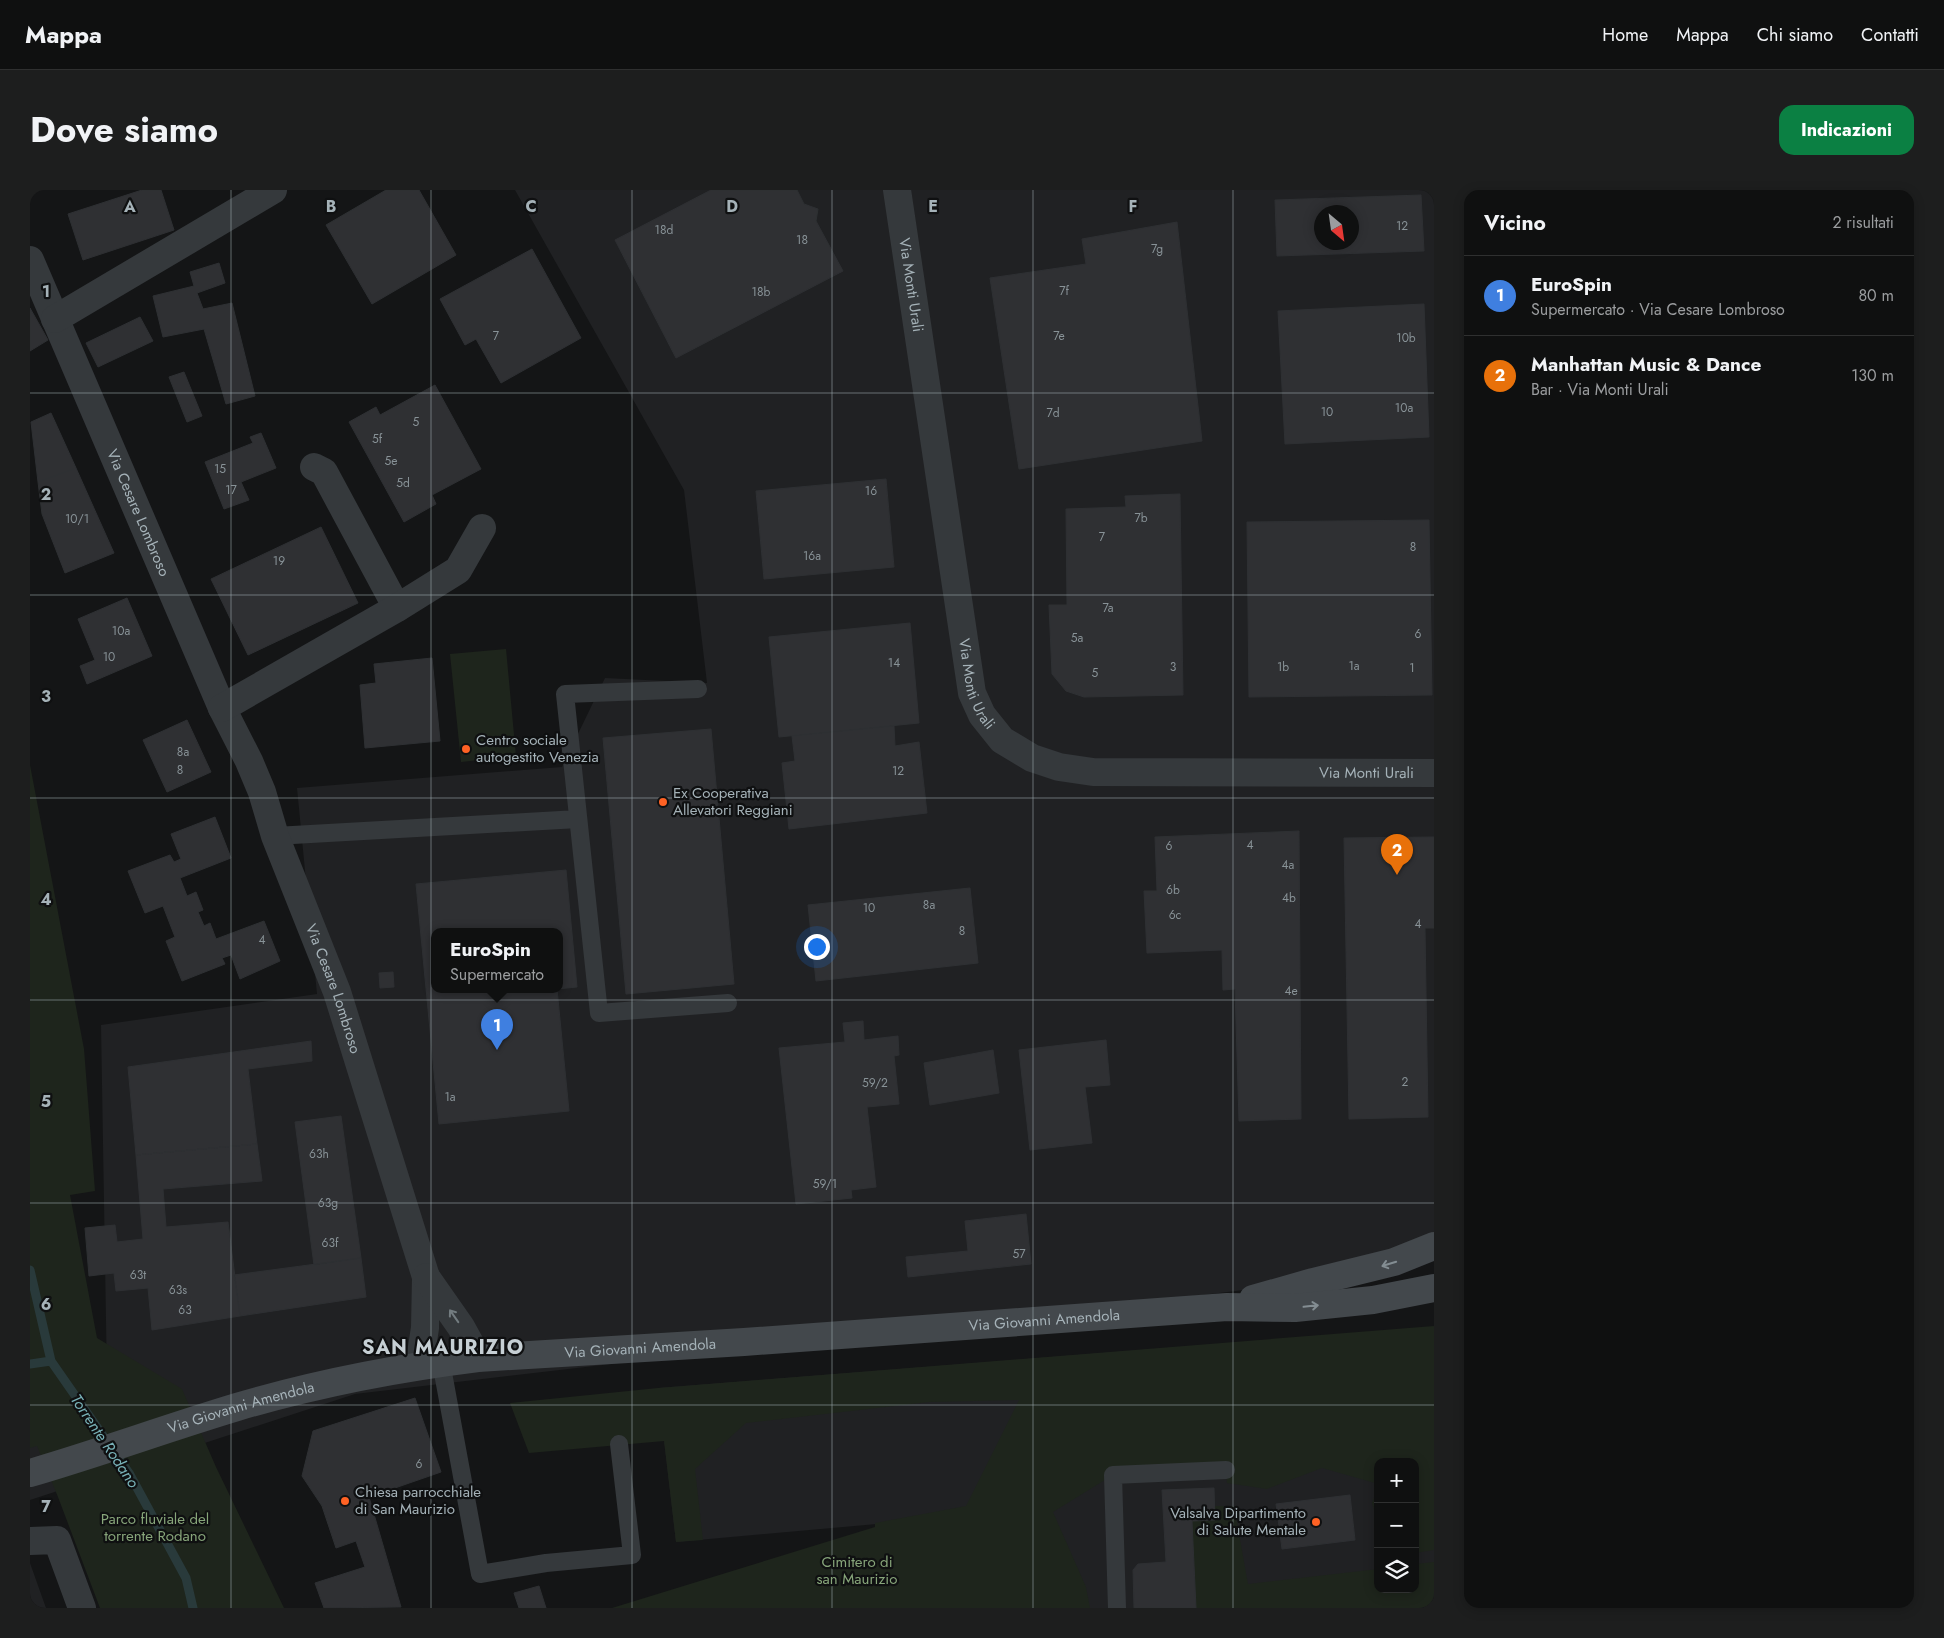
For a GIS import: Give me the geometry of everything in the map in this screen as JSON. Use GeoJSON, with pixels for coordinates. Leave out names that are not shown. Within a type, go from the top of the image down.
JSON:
{"type":"FeatureCollection","features":[{"type":"Feature","properties":{"kind":"main road","name":"Via Giovanni Amendola"},"geometry":{"type":"LineString","coordinates":[[1227,1307],[1313,1282],[1394,1262],[1434,1246]]}},
{"type":"Feature","properties":{"kind":"main road","name":"Via Giovanni Amendola"},"geometry":{"type":"LineString","coordinates":[[30,1473],[182,1424],[286,1394],[405,1367],[478,1358],[803,1338],[1227,1307],[1295,1308],[1373,1300],[1434,1288]]}},
{"type":"Feature","properties":{"kind":"street"},"geometry":{"type":"LineString","coordinates":[[55,319],[274,190]]}},
{"type":"Feature","properties":{"kind":"street","name":"Via Monti Urali"},"geometry":{"type":"LineString","coordinates":[[897,190],[972,693],[982,715],[1002,740],[1032,758],[1059,767],[1093,772],[1434,773]]}},
{"type":"Feature","properties":{"kind":"street","name":"Via Cesare Lombroso"},"geometry":{"type":"LineString","coordinates":[[30,260],[222,708],[262,792],[275,836],[337,992],[426,1277],[461,1327],[478,1358]]}},
{"type":"Feature","properties":{"kind":"street"},"geometry":{"type":"LineString","coordinates":[[314,467],[324,472],[397,608]]}},
{"type":"Feature","properties":{"kind":"street"},"geometry":{"type":"LineString","coordinates":[[222,708],[397,608],[458,570],[482,528]]}},
{"type":"Feature","properties":{"kind":"street","name":"Via Cesare Lombroso"},"geometry":{"type":"LineString","coordinates":[[426,1277],[425,1328],[430,1364]]}},
{"type":"Feature","properties":{"kind":"street"},"geometry":{"type":"LineString","coordinates":[[30,1541],[57,1540],[82,1608]]}},
{"type":"Feature","properties":{"kind":"lane"},"geometry":{"type":"LineString","coordinates":[[698,689],[565,694],[599,1013],[728,1003]]}},
{"type":"Feature","properties":{"kind":"lane"},"geometry":{"type":"LineString","coordinates":[[275,836],[578,819]]}},
{"type":"Feature","properties":{"kind":"lane"},"geometry":{"type":"LineString","coordinates":[[430,1364],[480,1574],[546,1563],[632,1554],[619,1444]]}},
{"type":"Feature","properties":{"kind":"lane"},"geometry":{"type":"LineString","coordinates":[[1117,1608],[1113,1475],[1226,1470]]}},
{"type":"Feature","properties":{"kind":"shaded area"},"geometry":{"type":"Polygon","coordinates":[[[515,190],[1434,190],[1434,1237],[1270,1287],[355,1394],[30,1500],[30,1416],[107,1380],[101,1025],[317,994],[297,788],[562,767],[605,678],[707,683],[684,490],[515,190]]]}},
{"type":"Feature","properties":{"kind":"shaded area"},"geometry":{"type":"Polygon","coordinates":[[[1434,1327],[1434,1608],[901,1608],[888,1523],[676,1542],[658,1388],[1434,1327]]]}},
{"type":"Feature","properties":{"kind":"shaded area"},"geometry":{"type":"Polygon","coordinates":[[[30,1563],[46,1608],[30,1608],[30,1563]]]}},
{"type":"Feature","properties":{"kind":"green space"},"geometry":{"type":"Polygon","coordinates":[[[506,649],[516,756],[461,762],[450,654],[506,649]]]}},
{"type":"Feature","properties":{"kind":"green space","name":"Parco fluviale del torrente Rodano"},"geometry":{"type":"Polygon","coordinates":[[[30,765],[84,1049],[95,1191],[70,1195],[97,1338],[182,1389],[216,1467],[284,1608],[100,1608],[37,1446],[30,1448],[30,765]]]}},
{"type":"Feature","properties":{"kind":"green space","name":"Cimitero di san Maurizio"},"geometry":{"type":"Polygon","coordinates":[[[1434,1326],[1434,1550],[1419,1552],[1419,1458],[1374,1458],[1374,1483],[1322,1468],[1267,1489],[1227,1483],[1226,1471],[1113,1475],[1053,1512],[1086,1587],[1090,1608],[612,1608],[875,1527],[875,1523],[966,1506],[1019,1400],[929,1402],[746,1423],[695,1469],[703,1540],[676,1542],[664,1441],[529,1453],[510,1403],[658,1388],[1434,1326]]]}},
{"type":"Feature","properties":{"kind":"green space"},"geometry":{"type":"Polygon","coordinates":[[[1215,1506],[1234,1506],[1248,1584],[1374,1569],[1374,1593],[1419,1593],[1419,1564],[1434,1562],[1434,1608],[1196,1608],[1192,1521],[1215,1520],[1215,1506]]]}},
{"type":"Feature","properties":{"kind":"building"},"geometry":{"type":"Polygon","coordinates":[[[142,190],[161,190],[174,230],[83,260],[68,214],[142,190]]]}},
{"type":"Feature","properties":{"kind":"building"},"geometry":{"type":"Polygon","coordinates":[[[386,190],[419,190],[456,255],[372,304],[326,225],[386,190]]]}},
{"type":"Feature","properties":{"kind":"building"},"geometry":{"type":"Polygon","coordinates":[[[711,190],[797,190],[804,204],[818,209],[816,221],[843,271],[676,358],[615,240],[711,190]]]}},
{"type":"Feature","properties":{"kind":"building"},"geometry":{"type":"Polygon","coordinates":[[[1421,195],[1424,251],[1277,256],[1275,200],[1421,195]]]}},
{"type":"Feature","properties":{"kind":"building"},"geometry":{"type":"Polygon","coordinates":[[[1177,222],[1202,441],[1019,469],[990,278],[1086,264],[1082,239],[1177,222]]]}},
{"type":"Feature","properties":{"kind":"building"},"geometry":{"type":"Polygon","coordinates":[[[532,249],[581,338],[501,383],[476,339],[465,345],[440,299],[532,249]]]}},
{"type":"Feature","properties":{"kind":"building"},"geometry":{"type":"Polygon","coordinates":[[[219,263],[225,283],[197,293],[203,309],[232,303],[255,396],[226,404],[204,329],[163,337],[153,296],[194,286],[190,272],[219,263]]]}},
{"type":"Feature","properties":{"kind":"building"},"geometry":{"type":"Polygon","coordinates":[[[1424,304],[1429,437],[1285,444],[1278,311],[1424,304]]]}},
{"type":"Feature","properties":{"kind":"building"},"geometry":{"type":"Polygon","coordinates":[[[30,308],[48,340],[30,351],[30,308]]]}},
{"type":"Feature","properties":{"kind":"building"},"geometry":{"type":"Polygon","coordinates":[[[140,317],[153,341],[98,367],[86,343],[140,317]]]}},
{"type":"Feature","properties":{"kind":"building"},"geometry":{"type":"Polygon","coordinates":[[[184,372],[202,416],[187,422],[169,377],[184,372]]]}},
{"type":"Feature","properties":{"kind":"building"},"geometry":{"type":"Polygon","coordinates":[[[435,385],[481,469],[432,495],[436,504],[404,522],[349,422],[376,407],[380,415],[435,385]]]}},
{"type":"Feature","properties":{"kind":"building"},"geometry":{"type":"Polygon","coordinates":[[[51,413],[76,468],[38,482],[31,422],[51,413]]]}},
{"type":"Feature","properties":{"kind":"building"},"geometry":{"type":"Polygon","coordinates":[[[261,433],[276,468],[241,482],[249,500],[224,509],[205,462],[253,443],[250,437],[261,433]]]}},
{"type":"Feature","properties":{"kind":"building"},"geometry":{"type":"Polygon","coordinates":[[[76,468],[114,553],[65,573],[42,514],[38,482],[76,468]]]}},
{"type":"Feature","properties":{"kind":"building"},"geometry":{"type":"Polygon","coordinates":[[[886,479],[894,567],[764,579],[756,491],[886,479]]]}},
{"type":"Feature","properties":{"kind":"building"},"geometry":{"type":"Polygon","coordinates":[[[1180,494],[1183,695],[1084,697],[1066,691],[1052,674],[1049,605],[1067,605],[1066,509],[1126,507],[1125,496],[1180,494]]]}},
{"type":"Feature","properties":{"kind":"building"},"geometry":{"type":"Polygon","coordinates":[[[1429,520],[1432,695],[1249,697],[1247,522],[1429,520]]]}},
{"type":"Feature","properties":{"kind":"building"},"geometry":{"type":"Polygon","coordinates":[[[321,527],[358,603],[248,655],[211,579],[321,527]]]}},
{"type":"Feature","properties":{"kind":"building"},"geometry":{"type":"Polygon","coordinates":[[[127,598],[152,656],[87,684],[80,666],[95,660],[78,619],[127,598]]]}},
{"type":"Feature","properties":{"kind":"building"},"geometry":{"type":"Polygon","coordinates":[[[910,623],[919,723],[779,737],[769,637],[910,623]]]}},
{"type":"Feature","properties":{"kind":"building"},"geometry":{"type":"Polygon","coordinates":[[[432,658],[440,741],[365,748],[360,685],[376,683],[374,664],[432,658]]]}},
{"type":"Feature","properties":{"kind":"building"},"geometry":{"type":"Polygon","coordinates":[[[187,720],[211,772],[167,792],[143,740],[187,720]]]}},
{"type":"Feature","properties":{"kind":"building"},"geometry":{"type":"Polygon","coordinates":[[[894,726],[895,746],[919,742],[927,813],[789,829],[782,763],[795,761],[792,736],[894,726]]]}},
{"type":"Feature","properties":{"kind":"building","name":"Ex Cooperativa Allevatori Reggiani"},"geometry":{"type":"Polygon","coordinates":[[[711,729],[734,984],[626,994],[603,738],[711,729]]]}},
{"type":"Feature","properties":{"kind":"building"},"geometry":{"type":"Polygon","coordinates":[[[215,817],[231,858],[180,878],[187,896],[196,892],[203,910],[198,912],[204,926],[210,923],[216,939],[264,921],[280,961],[240,979],[231,955],[222,958],[225,964],[182,981],[166,941],[175,937],[163,906],[145,913],[128,871],[170,855],[174,862],[181,859],[171,834],[215,817]]]}},
{"type":"Feature","properties":{"kind":"building"},"geometry":{"type":"Polygon","coordinates":[[[1299,831],[1301,1119],[1239,1121],[1235,989],[1223,990],[1222,950],[1147,953],[1144,891],[1157,891],[1155,837],[1299,831]]]}},
{"type":"Feature","properties":{"kind":"building"},"geometry":{"type":"Polygon","coordinates":[[[1434,837],[1434,928],[1425,928],[1428,1117],[1349,1119],[1344,838],[1434,837]]]}},
{"type":"Feature","properties":{"kind":"building"},"geometry":{"type":"Polygon","coordinates":[[[566,870],[577,987],[563,989],[563,928],[431,928],[431,993],[557,993],[569,1111],[439,1124],[416,884],[566,870]]]}},
{"type":"Feature","properties":{"kind":"building"},"geometry":{"type":"Polygon","coordinates":[[[970,888],[978,963],[816,981],[808,905],[970,888]]]}},
{"type":"Feature","properties":{"kind":"building"},"geometry":{"type":"Polygon","coordinates":[[[393,972],[394,987],[380,988],[379,973],[393,972]]]}},
{"type":"Feature","properties":{"kind":"building"},"geometry":{"type":"Polygon","coordinates":[[[863,1021],[864,1040],[898,1036],[899,1055],[894,1056],[899,1104],[867,1107],[876,1187],[851,1190],[852,1198],[796,1204],[779,1048],[845,1042],[843,1023],[863,1021]]]}},
{"type":"Feature","properties":{"kind":"building"},"geometry":{"type":"Polygon","coordinates":[[[1106,1040],[1110,1085],[1085,1087],[1092,1143],[1030,1150],[1019,1050],[1106,1040]]]}},
{"type":"Feature","properties":{"kind":"building"},"geometry":{"type":"Polygon","coordinates":[[[311,1041],[312,1061],[248,1069],[257,1144],[136,1155],[128,1067],[311,1041]]]}},
{"type":"Feature","properties":{"kind":"building"},"geometry":{"type":"Polygon","coordinates":[[[993,1050],[999,1093],[930,1105],[924,1063],[993,1050]]]}},
{"type":"Feature","properties":{"kind":"building"},"geometry":{"type":"Polygon","coordinates":[[[341,1116],[361,1258],[314,1265],[295,1122],[341,1116]]]}},
{"type":"Feature","properties":{"kind":"building"},"geometry":{"type":"Polygon","coordinates":[[[257,1144],[262,1181],[163,1189],[166,1227],[228,1222],[240,1316],[152,1330],[148,1288],[116,1291],[114,1273],[89,1276],[85,1228],[115,1225],[117,1242],[143,1239],[136,1155],[257,1144]]]}},
{"type":"Feature","properties":{"kind":"building"},"geometry":{"type":"Polygon","coordinates":[[[1026,1214],[1031,1264],[908,1277],[906,1257],[968,1251],[965,1221],[1026,1214]]]}},
{"type":"Feature","properties":{"kind":"building"},"geometry":{"type":"Polygon","coordinates":[[[361,1258],[366,1297],[240,1316],[234,1275],[361,1258]]]}},
{"type":"Feature","properties":{"kind":"building","name":"Chiesa parrocchiale di San Maurizio"},"geometry":{"type":"Polygon","coordinates":[[[415,1398],[441,1472],[369,1497],[401,1607],[324,1608],[315,1583],[365,1567],[356,1541],[336,1548],[322,1506],[302,1476],[313,1431],[415,1398]]]}},
{"type":"Feature","properties":{"kind":"building"},"geometry":{"type":"Polygon","coordinates":[[[1214,1488],[1215,1520],[1192,1521],[1196,1608],[1134,1608],[1133,1570],[1138,1564],[1166,1562],[1162,1490],[1214,1488]]]}},
{"type":"Feature","properties":{"kind":"building","name":"Valsalva Dipartimento di Salute Mentale"},"geometry":{"type":"Polygon","coordinates":[[[1350,1495],[1355,1540],[1282,1549],[1276,1504],[1350,1495]]]}},
{"type":"Feature","properties":{"kind":"building"},"geometry":{"type":"Polygon","coordinates":[[[539,1586],[546,1608],[519,1608],[514,1593],[539,1586]]]}},
{"type":"Feature","properties":{"kind":"waterway","name":"Torrente Rodano"},"geometry":{"type":"LineString","coordinates":[[30,1270],[51,1361],[129,1473],[186,1578],[193,1608]]}},
{"type":"Feature","properties":{"kind":"waterway"},"geometry":{"type":"LineString","coordinates":[[30,1364],[51,1361]]}},
{"type":"Feature","properties":{"kind":"place","name":"Centro sociale autogestito Venezia"},"geometry":{"type":"Point","coordinates":[466,749]}},
{"type":"Feature","properties":{"kind":"place","name":"Ex Cooperativa Allevatori Reggiani"},"geometry":{"type":"Point","coordinates":[663,802]}},
{"type":"Feature","properties":{"kind":"place","name":"Manhattan Music & Dance"},"geometry":{"type":"Point","coordinates":[1397,875]}},
{"type":"Feature","properties":{"kind":"place","name":"EuroSpin"},"geometry":{"type":"Point","coordinates":[497,1050]}},
{"type":"Feature","properties":{"kind":"place","name":"Chiesa parrocchiale di San Maurizio"},"geometry":{"type":"Point","coordinates":[345,1501]}},
{"type":"Feature","properties":{"kind":"place","name":"Valsalva Dipartimento di Salute Mentale"},"geometry":{"type":"Point","coordinates":[1316,1522]}},
{"type":"Feature","properties":{"kind":"district","name":"SAN MAURIZIO"},"geometry":{"type":"Point","coordinates":[443,1347]}}]}
